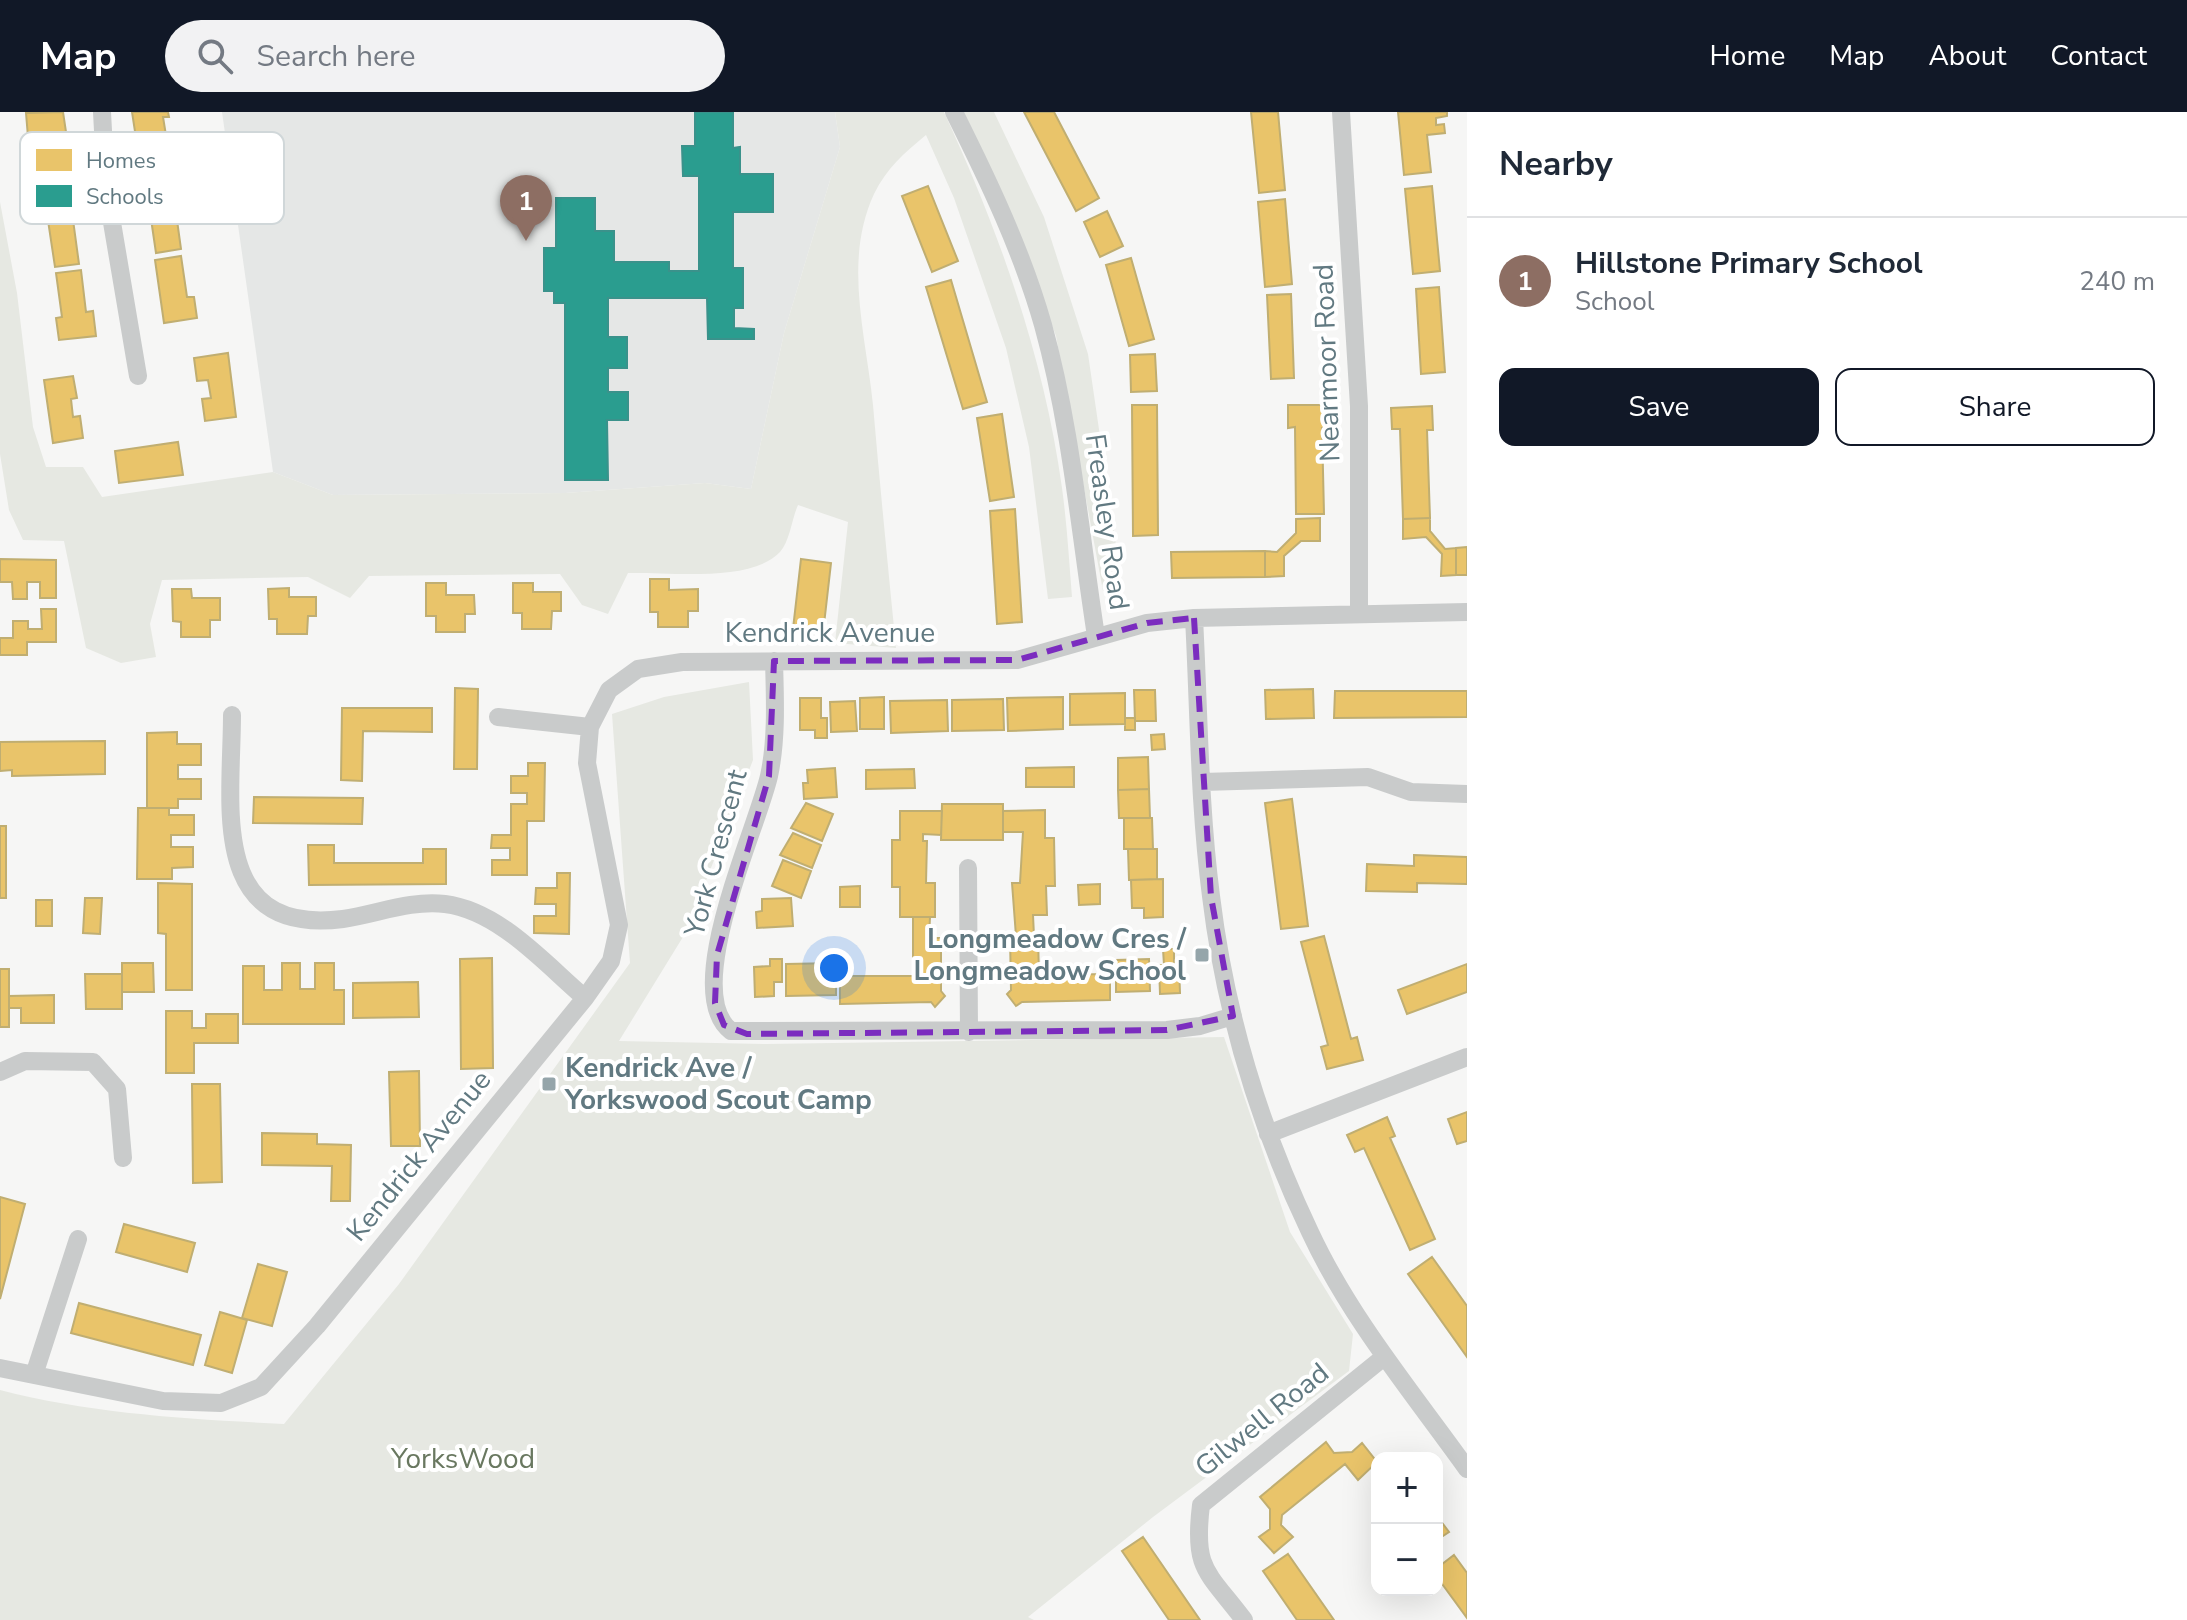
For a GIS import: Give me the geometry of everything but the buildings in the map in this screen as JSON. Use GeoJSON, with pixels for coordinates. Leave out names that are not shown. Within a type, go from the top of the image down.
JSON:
{"type":"FeatureCollection","features":[{"type":"Feature","properties":{"kind":"street"},"geometry":{"type":"LineString","coordinates":[[102,112],[103,132]]}},
{"type":"Feature","properties":{"kind":"street","name":"Freasley Road"},"geometry":{"type":"LineString","coordinates":[[954,112],[994,191],[1043,324],[1063,416],[1096,636],[1147,623],[1194,618],[1467,612]]}},
{"type":"Feature","properties":{"kind":"street","name":"Nearmoor Road"},"geometry":{"type":"LineString","coordinates":[[1341,112],[1359,406],[1359,613]]}},
{"type":"Feature","properties":{"kind":"street"},"geometry":{"type":"LineString","coordinates":[[112,224],[138,376]]}},
{"type":"Feature","properties":{"kind":"street"},"geometry":{"type":"LineString","coordinates":[[1194,618],[1211,897],[1233,1016],[1268,1134],[1311,1235],[1384,1357],[1467,1469]]}},
{"type":"Feature","properties":{"kind":"street","name":"Kendrick Avenue"},"geometry":{"type":"LineString","coordinates":[[0,1368],[163,1401],[221,1403],[261,1387],[317,1326],[585,998],[611,961],[619,925],[587,763],[590,727],[609,690],[638,669],[682,662],[1017,660],[1096,636]]}},
{"type":"Feature","properties":{"kind":"street","name":"York Crescent"},"geometry":{"type":"LineString","coordinates":[[774,661],[775,704],[769,776],[726,908],[717,955],[715,1003],[724,1025],[731,1031],[747,1034],[1167,1030],[1200,1026],[1233,1016]]}},
{"type":"Feature","properties":{"kind":"street"},"geometry":{"type":"LineString","coordinates":[[232,715],[230,835],[243,882],[269,908],[294,917],[341,919],[402,905],[447,904],[494,921],[585,998]]}},
{"type":"Feature","properties":{"kind":"street"},"geometry":{"type":"LineString","coordinates":[[498,717],[590,727]]}},
{"type":"Feature","properties":{"kind":"street"},"geometry":{"type":"LineString","coordinates":[[1202,782],[1368,777],[1411,792],[1467,794]]}},
{"type":"Feature","properties":{"kind":"street"},"geometry":{"type":"LineString","coordinates":[[968,868],[969,1032]]}},
{"type":"Feature","properties":{"kind":"street"},"geometry":{"type":"LineString","coordinates":[[1268,1134],[1467,1057]]}},
{"type":"Feature","properties":{"kind":"street"},"geometry":{"type":"LineString","coordinates":[[0,1072],[25,1061],[93,1062],[117,1089],[123,1158]]}},
{"type":"Feature","properties":{"kind":"street"},"geometry":{"type":"LineString","coordinates":[[34,1375],[78,1239]]}},
{"type":"Feature","properties":{"kind":"street","name":"Gilwell Road"},"geometry":{"type":"LineString","coordinates":[[1244,1620],[1199,1561],[1197,1538],[1201,1505],[1384,1357]]}},
{"type":"Feature","properties":{"kind":"highlighted area"},"geometry":{"type":"Polygon","coordinates":[[[1194,618],[1211,897],[1233,1016],[1167,1030],[747,1034],[724,1025],[715,1003],[717,955],[769,776],[774,661],[1017,660],[1147,623],[1194,618]]]}},
{"type":"Feature","properties":{"kind":"shaded area"},"geometry":{"type":"Polygon","coordinates":[[[222,112],[835,112],[840,147],[784,333],[751,489],[705,483],[565,493],[333,495],[273,472],[238,224],[284,224],[284,132],[225,132],[222,112]]]}},
{"type":"Feature","properties":{"kind":"green space"},"geometry":{"type":"Polygon","coordinates":[[[835,112],[944,112],[1001,249],[1044,391],[1062,488],[1072,597],[1048,599],[1029,447],[1006,348],[954,198],[926,135],[897,162],[874,194],[865,219],[858,272],[896,648],[835,643],[848,522],[798,505],[789,536],[780,552],[767,562],[750,568],[708,574],[628,573],[608,614],[582,605],[560,574],[369,576],[350,598],[308,577],[162,580],[150,624],[156,657],[121,663],[86,648],[64,541],[23,540],[9,510],[0,454],[0,202],[17,293],[33,427],[46,467],[83,467],[102,497],[273,472],[333,495],[565,493],[705,483],[751,489],[784,333],[840,147],[835,112]]]}},
{"type":"Feature","properties":{"kind":"green space"},"geometry":{"type":"Polygon","coordinates":[[[962,112],[994,112],[1044,217],[1088,354],[1121,580],[1103,591],[1056,336],[1019,237],[962,112]]]}},
{"type":"Feature","properties":{"kind":"green space","name":"YorksWood"},"geometry":{"type":"Polygon","coordinates":[[[749,682],[753,760],[686,932],[619,1041],[766,1044],[1224,1037],[1290,1232],[1353,1334],[1349,1371],[1153,1517],[1028,1617],[1034,1620],[0,1620],[0,1390],[105,1410],[284,1424],[399,1284],[630,963],[612,714],[664,697],[749,682]]]}},
{"type":"Feature","properties":{"kind":"place","name":"Hillstone Primary School"},"geometry":{"type":"Point","coordinates":[526,241]}},
{"type":"Feature","properties":{"kind":"place","name":"Longmeadow Cres / Longmeadow School"},"geometry":{"type":"Point","coordinates":[1202,955]}},
{"type":"Feature","properties":{"kind":"place","name":"Kendrick Ave / Yorkswood Scout Camp"},"geometry":{"type":"Point","coordinates":[549,1084]}}]}
